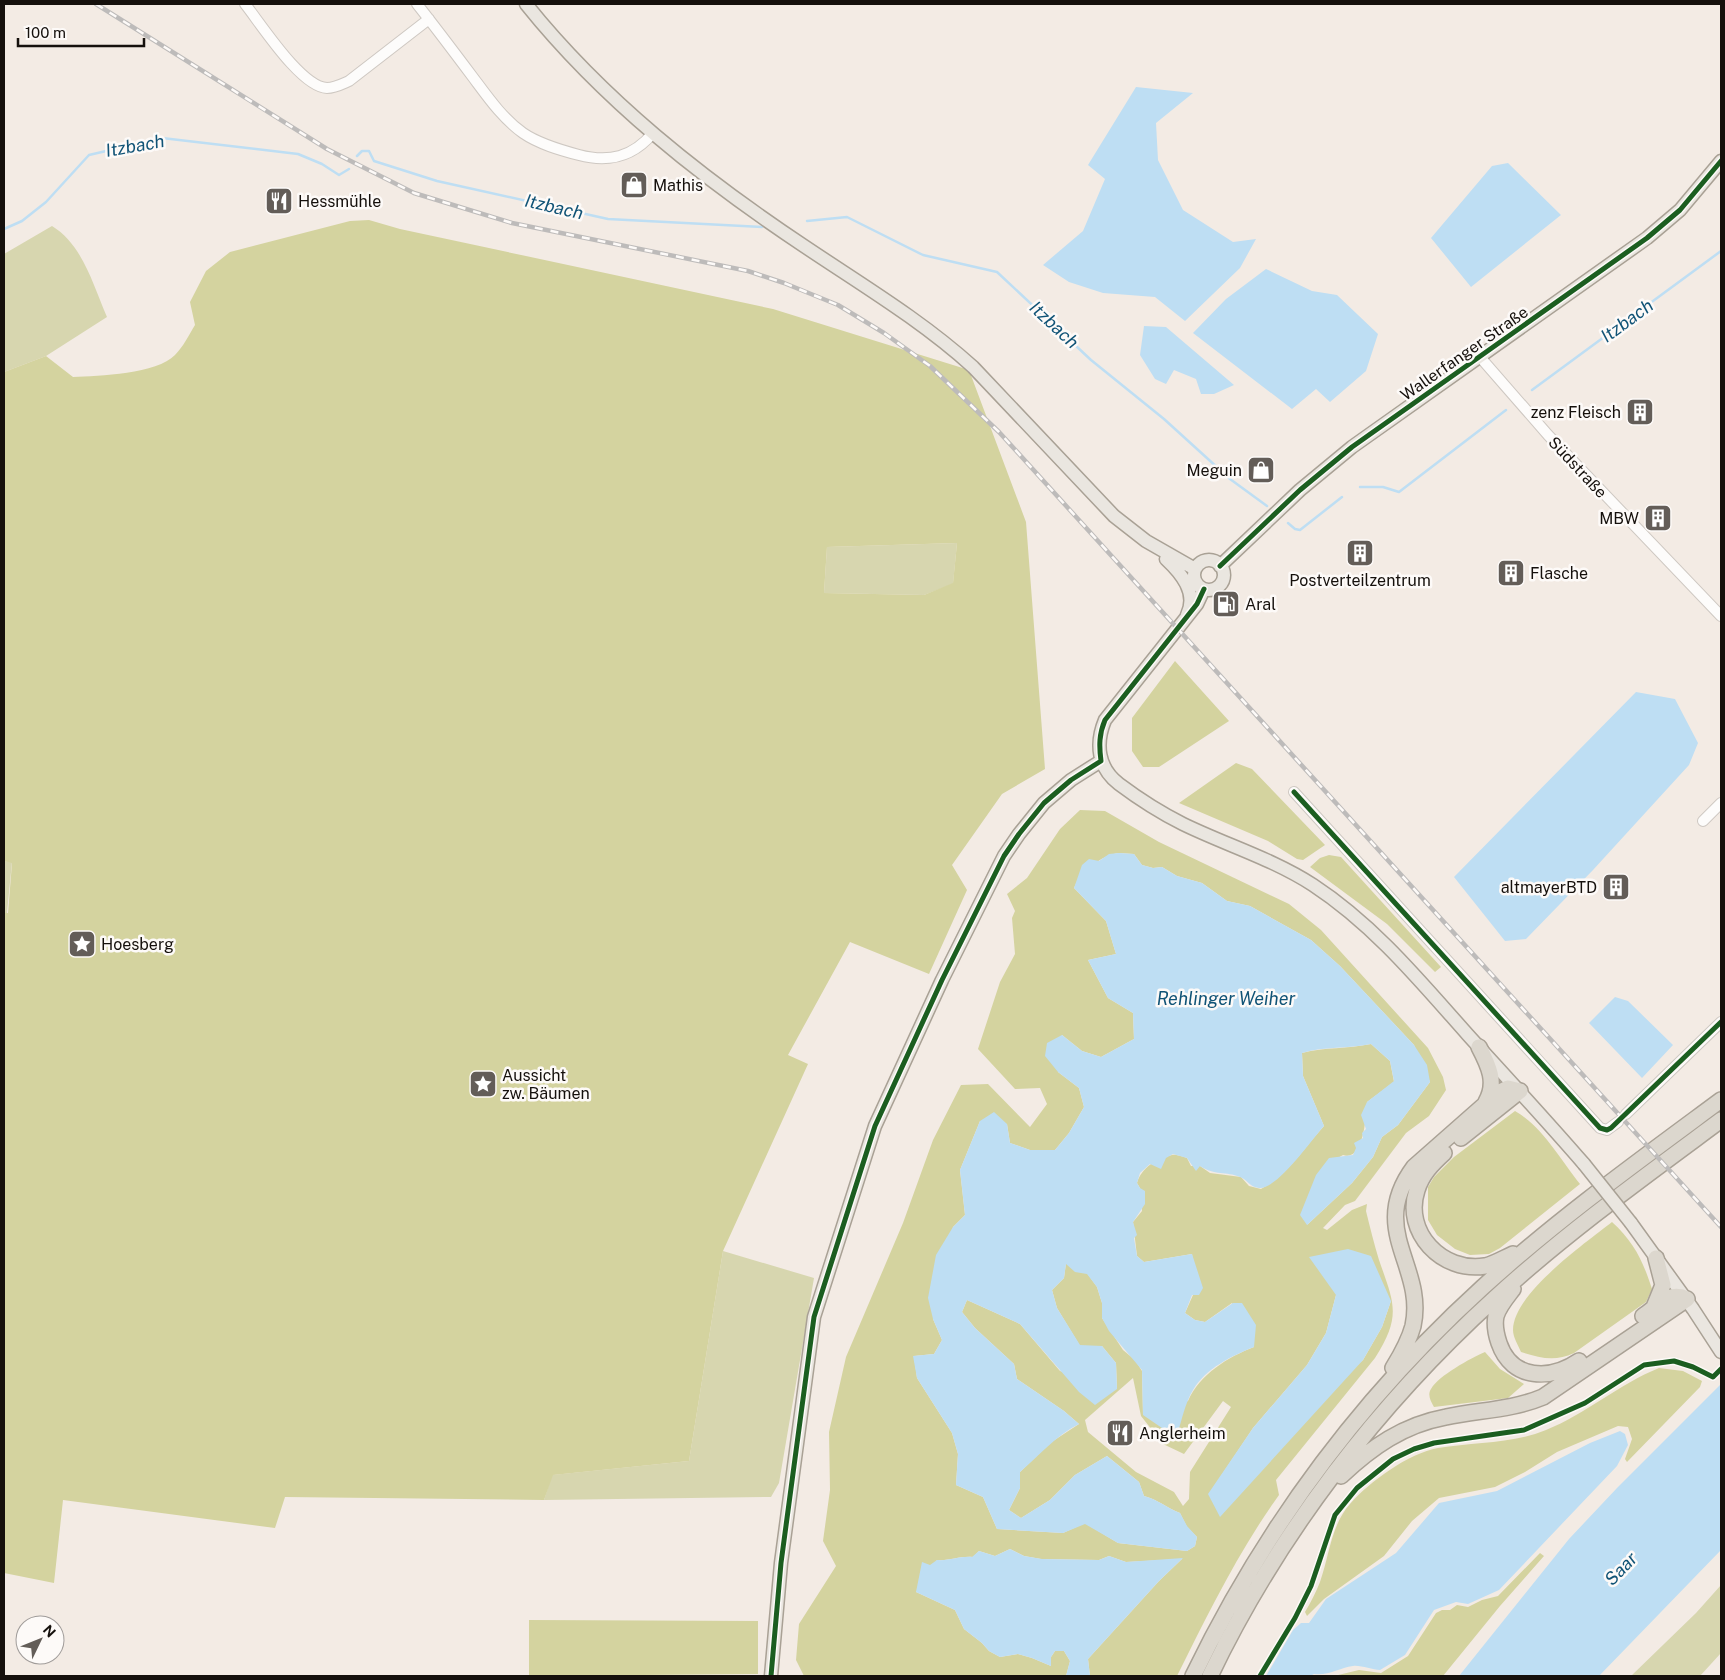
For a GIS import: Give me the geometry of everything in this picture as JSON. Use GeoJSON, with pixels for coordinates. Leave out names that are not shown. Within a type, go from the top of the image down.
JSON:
{"type":"FeatureCollection","features":[{"type":"Feature","properties":{"kind":"highway"},"geometry":{"type":"LineString","coordinates":[[1480,1047],[1492,1080],[1491,1093],[1484,1106]]}},
{"type":"Feature","properties":{"kind":"highway"},"geometry":{"type":"LineString","coordinates":[[1364,1411],[1401,1355],[1413,1325],[1413,1297],[1394,1222],[1398,1195],[1414,1167],[1484,1106],[1508,1088],[1520,1090]]}},
{"type":"Feature","properties":{"kind":"highway"},"geometry":{"type":"LineString","coordinates":[[1520,1090],[1431,1164],[1422,1176],[1414,1205],[1415,1220],[1420,1234],[1429,1247],[1454,1264],[1486,1266],[1530,1246]]}},
{"type":"Feature","properties":{"kind":"highway"},"geometry":{"type":"LineString","coordinates":[[1193,1676],[1230,1604],[1268,1542],[1306,1484],[1364,1411],[1455,1314],[1530,1246],[1721,1100]]}},
{"type":"Feature","properties":{"kind":"highway"},"geometry":{"type":"LineString","coordinates":[[1210,1676],[1267,1573],[1314,1501],[1341,1464],[1402,1390],[1466,1325],[1534,1263],[1631,1186],[1721,1120]]}},
{"type":"Feature","properties":{"kind":"highway"},"geometry":{"type":"LineString","coordinates":[[1654,1309],[1663,1285],[1656,1258]]}},
{"type":"Feature","properties":{"kind":"highway"},"geometry":{"type":"LineString","coordinates":[[1534,1263],[1504,1300],[1496,1322],[1496,1335],[1501,1349],[1511,1362],[1527,1372],[1550,1374],[1569,1368],[1673,1295],[1686,1299]]}},
{"type":"Feature","properties":{"kind":"highway"},"geometry":{"type":"LineString","coordinates":[[1314,1501],[1365,1454],[1390,1437],[1432,1420],[1525,1405],[1543,1397],[1686,1299]]}},
{"type":"Feature","properties":{"kind":"main road"},"geometry":{"type":"LineString","coordinates":[[526,4],[592,79],[653,133],[754,211],[890,302],[948,344],[998,393],[1091,494],[1176,569],[1189,591],[1190,609],[1183,621]]}},
{"type":"Feature","properties":{"kind":"main road","name":"Wallerfanger Straße"},"geometry":{"type":"LineString","coordinates":[[1220,566],[1329,466],[1647,238],[1680,210],[1721,161]]}},
{"type":"Feature","properties":{"kind":"main road"},"geometry":{"type":"LineString","coordinates":[[1151,545],[1195,569]]}},
{"type":"Feature","properties":{"kind":"main road"},"geometry":{"type":"LineString","coordinates":[[1207,560],[1220,566],[1223,576],[1219,585],[1214,588],[1204,588],[1196,583],[1195,569],[1198,564],[1207,560]]}},
{"type":"Feature","properties":{"kind":"main road"},"geometry":{"type":"LineString","coordinates":[[1204,588],[1197,604],[1108,716],[1101,730],[1099,748],[1101,761],[1107,773],[1138,798],[1183,824],[1312,884],[1347,909],[1419,980],[1520,1090],[1584,1164],[1631,1223],[1720,1350]]}},
{"type":"Feature","properties":{"kind":"main road"},"geometry":{"type":"LineString","coordinates":[[771,1676],[781,1563],[814,1317],[875,1126],[981,900],[1004,856],[1044,803],[1071,780],[1101,761]]}},
{"type":"Feature","properties":{"kind":"street"},"geometry":{"type":"LineString","coordinates":[[245,4],[303,76],[326,88],[336,87],[349,81],[429,19]]}},
{"type":"Feature","properties":{"kind":"street"},"geometry":{"type":"LineString","coordinates":[[417,4],[497,108],[523,133],[541,143],[591,158],[606,160],[620,158],[636,150],[653,133]]}},
{"type":"Feature","properties":{"kind":"street","name":"Südstraße"},"geometry":{"type":"LineString","coordinates":[[1480,357],[1548,435],[1721,616]]}},
{"type":"Feature","properties":{"kind":"street"},"geometry":{"type":"LineString","coordinates":[[1294,792],[1600,1128],[1607,1130],[1618,1122]]}},
{"type":"Feature","properties":{"kind":"street"},"geometry":{"type":"LineString","coordinates":[[1702,822],[1721,802]]}},
{"type":"Feature","properties":{"kind":"street"},"geometry":{"type":"LineString","coordinates":[[1626,1114],[1721,1022]]}},
{"type":"Feature","properties":{"kind":"green space"},"geometry":{"type":"Polygon","coordinates":[[[52,226],[63,234],[79,255],[92,279],[107,317],[46,356],[4,372],[4,254],[52,226]]]}},
{"type":"Feature","properties":{"kind":"green space"},"geometry":{"type":"Polygon","coordinates":[[[957,543],[953,584],[924,595],[824,593],[827,547],[957,543]]]}},
{"type":"Feature","properties":{"kind":"green space"},"geometry":{"type":"Polygon","coordinates":[[[4,861],[12,862],[7,913],[4,913],[4,861]]]}},
{"type":"Feature","properties":{"kind":"green space"},"geometry":{"type":"Polygon","coordinates":[[[723,1251],[814,1278],[779,1483],[771,1497],[544,1500],[552,1475],[689,1461],[723,1251]]]}},
{"type":"Feature","properties":{"kind":"green space"},"geometry":{"type":"Polygon","coordinates":[[[1721,1585],[1721,1653],[1700,1676],[1631,1676],[1696,1613],[1721,1585]]]}},
{"type":"Feature","properties":{"kind":"shaded area"},"geometry":{"type":"Polygon","coordinates":[[[369,220],[400,229],[773,309],[969,370],[1026,522],[1045,769],[1002,794],[952,865],[967,890],[929,974],[850,942],[788,1055],[808,1064],[723,1251],[689,1461],[553,1475],[544,1500],[285,1497],[275,1528],[63,1500],[54,1583],[4,1573],[4,913],[8,913],[12,863],[4,861],[4,372],[46,356],[73,377],[127,373],[167,361],[181,348],[195,325],[190,302],[206,271],[230,252],[350,221],[369,220]],[[957,543],[827,547],[824,593],[924,595],[953,583],[957,543]]]}},
{"type":"Feature","properties":{"kind":"shaded area"},"geometry":{"type":"Polygon","coordinates":[[[1175,661],[1229,721],[1159,767],[1143,767],[1132,751],[1132,718],[1175,661]]]}},
{"type":"Feature","properties":{"kind":"shaded area"},"geometry":{"type":"Polygon","coordinates":[[[1236,763],[1252,769],[1325,845],[1303,860],[1297,859],[1268,841],[1179,803],[1236,763]]]}},
{"type":"Feature","properties":{"kind":"shaded area"},"geometry":{"type":"Polygon","coordinates":[[[1080,810],[1105,811],[1159,842],[1289,904],[1321,930],[1428,1048],[1443,1077],[1446,1090],[1429,1116],[1406,1133],[1355,1201],[1345,1205],[1323,1228],[1327,1230],[1352,1210],[1367,1204],[1366,1211],[1372,1236],[1388,1288],[1393,1309],[1389,1331],[1375,1358],[1276,1480],[1279,1495],[1237,1561],[1177,1676],[1090,1676],[1088,1659],[1159,1581],[1182,1559],[1126,1562],[1109,1556],[1099,1560],[1041,1559],[1024,1556],[1010,1549],[995,1556],[979,1551],[973,1557],[937,1560],[916,1592],[955,1610],[964,1629],[989,1651],[1000,1657],[1018,1654],[1051,1666],[1051,1657],[1055,1651],[1064,1651],[1070,1661],[1066,1676],[804,1676],[796,1660],[799,1624],[836,1566],[823,1541],[830,1490],[829,1432],[846,1357],[903,1223],[933,1140],[961,1085],[988,1084],[1030,1127],[1047,1104],[1040,1088],[1015,1089],[978,1049],[1000,982],[1015,954],[1012,918],[1015,911],[1007,894],[1027,878],[1060,829],[1080,810]],[[1119,853],[1105,857],[1092,865],[1081,876],[1074,888],[1106,921],[1116,954],[1088,960],[1108,998],[1133,1013],[1134,1039],[1101,1057],[1082,1051],[1062,1035],[1058,1072],[1079,1088],[1084,1107],[1069,1133],[1055,1150],[1030,1150],[1010,1143],[1007,1124],[980,1121],[960,1170],[965,1215],[953,1227],[933,1319],[942,1340],[934,1354],[914,1356],[917,1378],[952,1433],[958,1454],[956,1485],[983,1497],[997,1529],[1063,1533],[1085,1523],[1118,1543],[1187,1551],[1195,1546],[1197,1537],[1187,1527],[1180,1513],[1144,1496],[1139,1482],[1107,1456],[1075,1475],[1050,1500],[1021,1518],[1009,1510],[1020,1488],[1020,1472],[1050,1443],[1079,1424],[1064,1411],[1017,1379],[1014,1364],[975,1328],[962,1312],[967,1300],[1020,1324],[1060,1371],[1117,1389],[1116,1363],[1102,1346],[1080,1346],[1057,1308],[1052,1290],[1064,1278],[1066,1263],[1087,1273],[1097,1287],[1102,1303],[1102,1318],[1123,1350],[1135,1360],[1142,1371],[1143,1415],[1188,1401],[1193,1391],[1207,1375],[1225,1361],[1254,1347],[1232,1303],[1205,1322],[1195,1320],[1185,1313],[1193,1295],[1196,1295],[1192,1254],[1144,1262],[1137,1256],[1133,1222],[1142,1211],[1140,1188],[1137,1183],[1142,1172],[1155,1161],[1175,1155],[1187,1158],[1191,1166],[1200,1166],[1210,1173],[1241,1177],[1249,1186],[1261,1189],[1288,1168],[1324,1126],[1303,1076],[1302,1053],[1371,1044],[1390,1061],[1394,1082],[1367,1102],[1365,1127],[1360,1145],[1350,1155],[1343,1155],[1336,1159],[1307,1225],[1352,1183],[1373,1157],[1382,1137],[1398,1125],[1430,1082],[1414,1045],[1340,966],[1311,940],[1250,906],[1227,901],[1202,883],[1177,876],[1162,867],[1153,868],[1142,865],[1134,854],[1119,853]],[[1336,1295],[1326,1333],[1307,1365],[1253,1428],[1209,1494],[1363,1360],[1382,1327],[1391,1301],[1336,1295]],[[1133,1378],[1085,1420],[1088,1432],[1136,1472],[1174,1492],[1183,1506],[1189,1499],[1190,1472],[1231,1407],[1223,1401],[1184,1454],[1163,1444],[1141,1416],[1133,1378]]]}},
{"type":"Feature","properties":{"kind":"shaded area"},"geometry":{"type":"Polygon","coordinates":[[[1329,855],[1341,857],[1441,967],[1435,972],[1387,924],[1310,867],[1320,858],[1329,855]]]}},
{"type":"Feature","properties":{"kind":"shaded area"},"geometry":{"type":"Polygon","coordinates":[[[1515,1111],[1534,1125],[1580,1184],[1500,1248],[1489,1254],[1470,1255],[1455,1249],[1437,1235],[1428,1220],[1428,1187],[1434,1177],[1454,1157],[1515,1111]]]}},
{"type":"Feature","properties":{"kind":"shaded area"},"geometry":{"type":"Polygon","coordinates":[[[1612,1222],[1620,1229],[1637,1252],[1645,1270],[1652,1289],[1646,1302],[1567,1356],[1548,1358],[1521,1352],[1513,1330],[1516,1316],[1525,1301],[1537,1286],[1568,1256],[1612,1222]]]}},
{"type":"Feature","properties":{"kind":"shaded area"},"geometry":{"type":"Polygon","coordinates":[[[1485,1352],[1500,1369],[1524,1384],[1508,1398],[1434,1407],[1429,1394],[1435,1384],[1455,1368],[1485,1352]]]}},
{"type":"Feature","properties":{"kind":"shaded area"},"geometry":{"type":"Polygon","coordinates":[[[1659,1368],[1683,1371],[1702,1381],[1700,1387],[1627,1462],[1625,1459],[1632,1439],[1628,1427],[1618,1426],[1557,1452],[1525,1472],[1495,1487],[1439,1498],[1412,1521],[1384,1556],[1324,1599],[1307,1616],[1305,1612],[1320,1582],[1335,1531],[1344,1512],[1358,1495],[1390,1470],[1415,1456],[1438,1448],[1533,1435],[1575,1416],[1630,1382],[1659,1368]]]}},
{"type":"Feature","properties":{"kind":"shaded area"},"geometry":{"type":"Polygon","coordinates":[[[1540,1553],[1544,1556],[1443,1676],[1334,1676],[1359,1670],[1381,1673],[1408,1656],[1436,1613],[1442,1610],[1450,1610],[1457,1605],[1468,1607],[1482,1600],[1498,1596],[1540,1553]]]}},
{"type":"Feature","properties":{"kind":"shaded area"},"geometry":{"type":"Polygon","coordinates":[[[529,1620],[758,1621],[758,1674],[529,1676],[529,1620]]]}},
{"type":"Feature","properties":{"kind":"water"},"geometry":{"type":"Polygon","coordinates":[[[1136,87],[1193,93],[1156,123],[1158,160],[1183,210],[1233,242],[1256,239],[1240,268],[1185,321],[1155,297],[1103,293],[1069,282],[1043,265],[1083,231],[1105,179],[1088,165],[1136,87]]]}},
{"type":"Feature","properties":{"kind":"water"},"geometry":{"type":"Polygon","coordinates":[[[1508,163],[1561,215],[1471,287],[1431,238],[1492,166],[1508,163]]]}},
{"type":"Feature","properties":{"kind":"water"},"geometry":{"type":"Polygon","coordinates":[[[1266,269],[1312,291],[1337,295],[1378,334],[1366,371],[1330,402],[1316,389],[1292,409],[1193,333],[1226,299],[1266,269]]]}},
{"type":"Feature","properties":{"kind":"water"},"geometry":{"type":"Polygon","coordinates":[[[1144,326],[1166,327],[1234,385],[1214,394],[1201,394],[1196,379],[1174,370],[1166,384],[1155,379],[1140,355],[1144,326]]]}},
{"type":"Feature","properties":{"kind":"water"},"geometry":{"type":"Polygon","coordinates":[[[1636,692],[1675,699],[1698,743],[1689,765],[1593,870],[1526,939],[1505,941],[1454,877],[1636,692]]]}},
{"type":"Feature","properties":{"kind":"water","name":"Rehlinger Weiher"},"geometry":{"type":"Polygon","coordinates":[[[1109,854],[1134,854],[1142,865],[1153,868],[1162,867],[1177,876],[1202,883],[1227,901],[1250,906],[1311,940],[1340,966],[1414,1045],[1427,1065],[1430,1082],[1398,1125],[1382,1137],[1373,1157],[1352,1183],[1307,1225],[1300,1215],[1316,1175],[1329,1158],[1353,1155],[1356,1148],[1354,1143],[1363,1138],[1362,1133],[1366,1129],[1361,1115],[1367,1102],[1394,1081],[1390,1061],[1371,1044],[1319,1049],[1302,1053],[1303,1076],[1324,1126],[1303,1152],[1275,1181],[1259,1188],[1240,1177],[1230,1174],[1211,1171],[1200,1166],[1196,1171],[1187,1158],[1173,1154],[1166,1158],[1161,1169],[1150,1164],[1140,1173],[1137,1183],[1145,1191],[1145,1204],[1133,1222],[1137,1235],[1134,1238],[1137,1256],[1144,1262],[1192,1254],[1203,1288],[1199,1295],[1192,1295],[1185,1313],[1195,1320],[1205,1322],[1233,1303],[1242,1303],[1256,1325],[1254,1347],[1237,1354],[1212,1369],[1198,1382],[1188,1400],[1177,1435],[1162,1428],[1143,1415],[1142,1370],[1109,1331],[1102,1318],[1102,1303],[1097,1287],[1087,1274],[1075,1272],[1066,1264],[1064,1278],[1052,1290],[1057,1308],[1080,1345],[1102,1346],[1116,1363],[1117,1389],[1095,1405],[1079,1392],[1020,1324],[967,1300],[962,1312],[975,1328],[1014,1364],[1017,1379],[1064,1411],[1079,1424],[1055,1440],[1020,1472],[1020,1488],[1009,1510],[1021,1518],[1050,1500],[1075,1475],[1107,1456],[1139,1482],[1144,1496],[1180,1513],[1187,1526],[1197,1537],[1195,1546],[1187,1551],[1118,1543],[1085,1524],[1063,1533],[997,1529],[983,1497],[956,1485],[958,1454],[952,1433],[917,1378],[913,1356],[934,1354],[942,1340],[933,1319],[928,1298],[936,1255],[953,1227],[965,1215],[960,1170],[980,1121],[994,1112],[1007,1124],[1010,1143],[1030,1150],[1055,1150],[1069,1133],[1084,1107],[1079,1088],[1058,1072],[1045,1056],[1047,1043],[1062,1035],[1082,1051],[1101,1057],[1134,1039],[1133,1013],[1108,998],[1088,960],[1116,954],[1106,921],[1074,888],[1082,865],[1089,859],[1099,861],[1109,854]]]}},
{"type":"Feature","properties":{"kind":"water"},"geometry":{"type":"Polygon","coordinates":[[[1615,997],[1628,1001],[1673,1045],[1642,1078],[1589,1023],[1615,997]]]}},
{"type":"Feature","properties":{"kind":"water"},"geometry":{"type":"Polygon","coordinates":[[[1348,1249],[1371,1256],[1391,1301],[1382,1327],[1363,1360],[1220,1517],[1208,1494],[1253,1428],[1307,1365],[1326,1333],[1336,1295],[1309,1257],[1348,1249]]]}},
{"type":"Feature","properties":{"kind":"water","name":"Saar"},"geometry":{"type":"Polygon","coordinates":[[[1721,1384],[1721,1550],[1599,1676],[1459,1676],[1569,1539],[1721,1384]]]}},
{"type":"Feature","properties":{"kind":"water"},"geometry":{"type":"Polygon","coordinates":[[[1620,1431],[1625,1434],[1628,1445],[1617,1466],[1499,1590],[1468,1604],[1456,1602],[1434,1610],[1405,1655],[1380,1670],[1353,1666],[1310,1676],[1266,1676],[1293,1630],[1301,1623],[1309,1623],[1326,1599],[1396,1553],[1439,1503],[1497,1491],[1590,1443],[1620,1431]]]}},
{"type":"Feature","properties":{"kind":"water"},"geometry":{"type":"Polygon","coordinates":[[[1010,1549],[1024,1556],[1042,1559],[1099,1560],[1109,1556],[1126,1562],[1183,1558],[1159,1581],[1088,1659],[1090,1676],[1066,1676],[1070,1661],[1064,1651],[1055,1651],[1051,1657],[1051,1666],[1018,1654],[1000,1657],[989,1651],[964,1629],[955,1610],[916,1592],[922,1562],[930,1565],[937,1560],[972,1557],[979,1551],[995,1556],[1010,1549]]]}},
{"type":"Feature","properties":{"kind":"waterway","name":"Itzbach"},"geometry":{"type":"LineString","coordinates":[[4,229],[22,221],[46,202],[89,155],[162,138],[298,154],[322,164],[339,175],[349,169]]}},
{"type":"Feature","properties":{"kind":"waterway","name":"Itzbach"},"geometry":{"type":"LineString","coordinates":[[357,156],[362,151],[369,151],[374,161],[437,181],[608,219],[762,227]]}},
{"type":"Feature","properties":{"kind":"waterway","name":"Itzbach"},"geometry":{"type":"LineString","coordinates":[[807,221],[847,217],[923,255],[997,272],[1091,360],[1164,419],[1230,479],[1267,506]]}},
{"type":"Feature","properties":{"kind":"waterway","name":"Itzbach"},"geometry":{"type":"LineString","coordinates":[[1532,390],[1721,251]]}},
{"type":"Feature","properties":{"kind":"waterway","name":"Itzbach"},"geometry":{"type":"LineString","coordinates":[[1360,487],[1383,487],[1399,492],[1506,410]]}},
{"type":"Feature","properties":{"kind":"waterway","name":"Itzbach"},"geometry":{"type":"LineString","coordinates":[[1288,523],[1295,529],[1300,530],[1342,497]]}},
{"type":"Feature","properties":{"kind":"railway"},"geometry":{"type":"LineString","coordinates":[[96,4],[327,149],[414,193],[512,223],[748,271],[784,283],[838,305],[884,333],[930,366],[999,432],[1721,1227]]}},
{"type":"Feature","properties":{"kind":"cycle path"},"geometry":{"type":"LineString","coordinates":[[1220,566],[1300,490],[1352,447],[1647,238],[1680,210],[1721,161]]}},
{"type":"Feature","properties":{"kind":"cycle path"},"geometry":{"type":"LineString","coordinates":[[771,1676],[781,1563],[814,1317],[875,1126],[942,980],[1004,856],[1044,803],[1071,780],[1101,761],[1100,740],[1105,720],[1197,604],[1204,589]]}},
{"type":"Feature","properties":{"kind":"cycle path"},"geometry":{"type":"LineString","coordinates":[[1294,792],[1600,1128],[1607,1130],[1611,1128],[1721,1022]]}},
{"type":"Feature","properties":{"kind":"cycle path"},"geometry":{"type":"LineString","coordinates":[[1260,1676],[1295,1618],[1311,1586],[1335,1515],[1357,1488],[1393,1459],[1414,1449],[1434,1443],[1524,1430],[1585,1403],[1644,1365],[1674,1361],[1693,1367],[1713,1377],[1721,1369]]}},
{"type":"Feature","properties":{"kind":"place","name":"Mathis"},"geometry":{"type":"Point","coordinates":[634,185]}},
{"type":"Feature","properties":{"kind":"place","name":"Hessmühle"},"geometry":{"type":"Point","coordinates":[279,201]}},
{"type":"Feature","properties":{"kind":"place","name":"zenz Fleisch"},"geometry":{"type":"Point","coordinates":[1640,412]}},
{"type":"Feature","properties":{"kind":"place","name":"Meguin"},"geometry":{"type":"Point","coordinates":[1261,470]}},
{"type":"Feature","properties":{"kind":"place","name":"MBW"},"geometry":{"type":"Point","coordinates":[1658,518]}},
{"type":"Feature","properties":{"kind":"place","name":"Postverteilzentrum"},"geometry":{"type":"Point","coordinates":[1360,553]}},
{"type":"Feature","properties":{"kind":"place","name":"Flasche"},"geometry":{"type":"Point","coordinates":[1511,573]}},
{"type":"Feature","properties":{"kind":"place","name":"Aral"},"geometry":{"type":"Point","coordinates":[1226,604]}},
{"type":"Feature","properties":{"kind":"place","name":"altmayerBTD"},"geometry":{"type":"Point","coordinates":[1616,887]}},
{"type":"Feature","properties":{"kind":"place","name":"Hoesberg"},"geometry":{"type":"Point","coordinates":[82,944]}},
{"type":"Feature","properties":{"kind":"place","name":"Aussicht zw. Bäumen"},"geometry":{"type":"Point","coordinates":[483,1084]}},
{"type":"Feature","properties":{"kind":"place","name":"Anglerheim"},"geometry":{"type":"Point","coordinates":[1120,1433]}}]}
